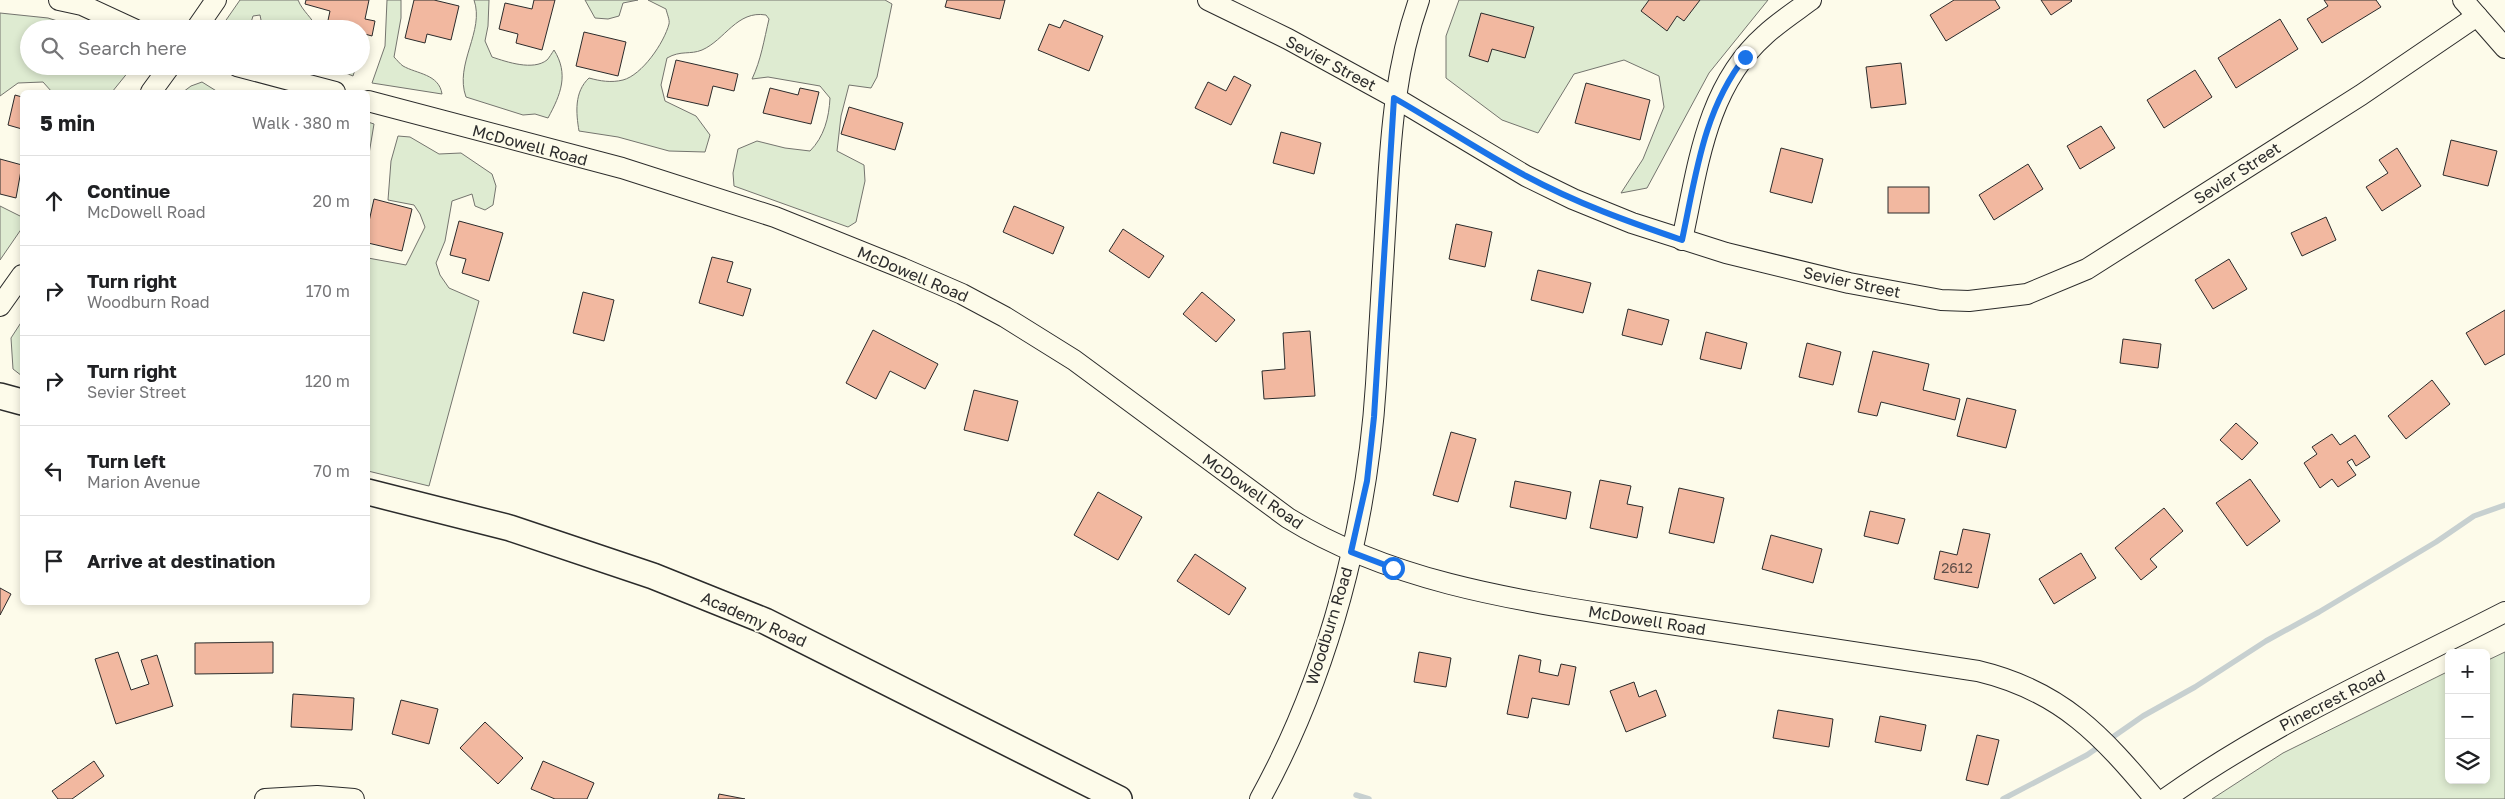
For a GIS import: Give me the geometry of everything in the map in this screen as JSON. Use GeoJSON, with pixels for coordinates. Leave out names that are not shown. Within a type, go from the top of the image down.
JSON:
{"type":"FeatureCollection","features":[{"type":"Feature","properties":{"kind":"main road"},"geometry":{"type":"LineString","coordinates":[[0,396],[20,401]]}},
{"type":"Feature","properties":{"kind":"main road","name":"Academy Road"},"geometry":{"type":"LineString","coordinates":[[370,493],[510,528],[710,598],[765,621],[1119,799]]}},
{"type":"Feature","properties":{"kind":"street"},"geometry":{"type":"LineString","coordinates":[[59,0],[82,5],[114,20]]}},
{"type":"Feature","properties":{"kind":"street"},"geometry":{"type":"LineString","coordinates":[[202,20],[216,0]]}},
{"type":"Feature","properties":{"kind":"street","name":"Sevier Street"},"geometry":{"type":"LineString","coordinates":[[1208,0],[1288,39],[1394,98],[1526,176],[1572,199],[1632,223],[1726,253],[1849,282],[1941,300],[1970,301],[2027,294],[2087,269],[2361,95],[2477,16]]}},
{"type":"Feature","properties":{"kind":"street","name":"Woodburn Road"},"geometry":{"type":"LineString","coordinates":[[1260,799],[1291,735],[1317,670],[1351,552],[1367,481],[1374,417],[1394,98],[1419,0]]}},
{"type":"Feature","properties":{"kind":"street"},"geometry":{"type":"LineString","coordinates":[[1682,240],[1706,126],[1719,97],[1736,69],[1765,35],[1811,0]]}},
{"type":"Feature","properties":{"kind":"street"},"geometry":{"type":"LineString","coordinates":[[2463,0],[2505,48]]}},
{"type":"Feature","properties":{"kind":"street"},"geometry":{"type":"LineString","coordinates":[[152,90],[163,75]]}},
{"type":"Feature","properties":{"kind":"street"},"geometry":{"type":"LineString","coordinates":[[271,75],[327,90]]}},
{"type":"Feature","properties":{"kind":"street","name":"McDowell Road"},"geometry":{"type":"LineString","coordinates":[[370,102],[622,168],[775,217],[962,294],[1005,317],[1074,360],[1288,518],[1321,538],[1351,552],[1393,568],[1501,598],[1978,671],[2003,677],[2045,695],[2070,711],[2123,761],[2155,799]]}},
{"type":"Feature","properties":{"kind":"street"},"geometry":{"type":"LineString","coordinates":[[0,306],[20,277]]}},
{"type":"Feature","properties":{"kind":"street","name":"Pinecrest Road"},"geometry":{"type":"LineString","coordinates":[[2165,799],[2202,772],[2257,739],[2505,612]]}},
{"type":"Feature","properties":{"kind":"street"},"geometry":{"type":"LineString","coordinates":[[265,799],[317,796],[354,799]]}},
{"type":"Feature","properties":{"kind":"green space"},"geometry":{"type":"Polygon","coordinates":[[[240,0],[298,0],[312,20],[261,20],[260,15],[253,16],[252,20],[226,20],[240,0]]]}},
{"type":"Feature","properties":{"kind":"green space"},"geometry":{"type":"Polygon","coordinates":[[[387,0],[401,0],[401,18],[394,57],[403,66],[432,78],[437,82],[442,94],[372,83],[385,46],[387,0]]]}},
{"type":"Feature","properties":{"kind":"green space"},"geometry":{"type":"Polygon","coordinates":[[[474,0],[489,0],[488,26],[485,41],[492,57],[520,64],[535,65],[547,60],[554,50],[561,67],[562,84],[557,101],[548,118],[535,114],[523,115],[466,97],[463,85],[464,72],[476,24],[474,0]]]}},
{"type":"Feature","properties":{"kind":"green space"},"geometry":{"type":"Polygon","coordinates":[[[585,0],[638,0],[623,3],[619,16],[608,19],[595,18],[585,0]]]}},
{"type":"Feature","properties":{"kind":"green space"},"geometry":{"type":"Polygon","coordinates":[[[648,0],[885,0],[892,4],[877,77],[871,88],[849,85],[841,116],[837,151],[864,165],[865,181],[856,222],[848,227],[734,186],[733,173],[738,149],[757,141],[785,148],[810,151],[819,140],[825,127],[828,113],[830,98],[820,86],[768,77],[752,79],[760,57],[769,19],[766,15],[747,17],[739,21],[702,50],[677,54],[667,58],[661,85],[665,101],[696,116],[710,135],[705,152],[669,151],[618,137],[579,131],[577,117],[578,96],[589,78],[601,81],[614,81],[630,77],[645,65],[662,40],[669,22],[666,9],[648,0]]]}},
{"type":"Feature","properties":{"kind":"green space"},"geometry":{"type":"Polygon","coordinates":[[[1459,0],[1768,0],[1709,73],[1647,188],[1621,193],[1643,159],[1664,107],[1659,76],[1624,60],[1574,74],[1538,133],[1502,120],[1446,78],[1446,36],[1459,0]]]}},
{"type":"Feature","properties":{"kind":"green space"},"geometry":{"type":"Polygon","coordinates":[[[0,13],[54,20],[20,20],[20,75],[126,75],[114,90],[50,90],[43,82],[18,83],[0,96],[0,13]]]}},
{"type":"Feature","properties":{"kind":"green space"},"geometry":{"type":"Polygon","coordinates":[[[202,82],[215,90],[186,90],[202,82]]]}},
{"type":"Feature","properties":{"kind":"green space"},"geometry":{"type":"Polygon","coordinates":[[[370,123],[374,124],[370,148],[370,123]]]}},
{"type":"Feature","properties":{"kind":"green space"},"geometry":{"type":"Polygon","coordinates":[[[398,136],[410,137],[439,154],[461,153],[492,174],[496,186],[493,205],[485,210],[475,206],[472,194],[452,201],[445,241],[436,263],[440,275],[449,288],[479,301],[429,486],[370,471],[370,258],[406,265],[425,227],[414,205],[388,200],[391,161],[398,136]]]}},
{"type":"Feature","properties":{"kind":"green space"},"geometry":{"type":"Polygon","coordinates":[[[0,206],[20,216],[20,231],[0,260],[0,206]]]}},
{"type":"Feature","properties":{"kind":"green space"},"geometry":{"type":"Polygon","coordinates":[[[20,324],[20,374],[13,369],[11,338],[20,324]]]}},
{"type":"Feature","properties":{"kind":"green space"},"geometry":{"type":"Polygon","coordinates":[[[2505,652],[2505,799],[2212,799],[2283,753],[2445,673],[2445,784],[2490,784],[2490,659],[2505,652]]]}},
{"type":"Feature","properties":{"kind":"building"},"geometry":{"type":"Polygon","coordinates":[[[306,0],[369,0],[365,19],[370,20],[328,20],[330,11],[305,4],[306,0]]]}},
{"type":"Feature","properties":{"kind":"building"},"geometry":{"type":"Polygon","coordinates":[[[414,0],[434,0],[459,6],[451,40],[427,34],[425,43],[405,38],[414,0]]]}},
{"type":"Feature","properties":{"kind":"building"},"geometry":{"type":"Polygon","coordinates":[[[534,0],[555,0],[542,50],[516,43],[518,34],[499,29],[505,3],[532,9],[534,0]]]}},
{"type":"Feature","properties":{"kind":"building"},"geometry":{"type":"Polygon","coordinates":[[[947,0],[1005,0],[1000,19],[945,7],[947,0]]]}},
{"type":"Feature","properties":{"kind":"building"},"geometry":{"type":"Polygon","coordinates":[[[1649,0],[1700,0],[1684,21],[1677,16],[1667,31],[1641,11],[1649,0]]]}},
{"type":"Feature","properties":{"kind":"building"},"geometry":{"type":"Polygon","coordinates":[[[1954,0],[1995,0],[2000,8],[1946,41],[1930,15],[1954,0]]]}},
{"type":"Feature","properties":{"kind":"building"},"geometry":{"type":"Polygon","coordinates":[[[2041,0],[2071,0],[2072,1],[2051,15],[2041,0]]]}},
{"type":"Feature","properties":{"kind":"building"},"geometry":{"type":"Polygon","coordinates":[[[2324,0],[2376,0],[2381,7],[2322,43],[2307,19],[2328,6],[2324,0]]]}},
{"type":"Feature","properties":{"kind":"building"},"geometry":{"type":"Polygon","coordinates":[[[1481,13],[1534,27],[1525,58],[1492,49],[1488,62],[1469,56],[1481,13]]]}},
{"type":"Feature","properties":{"kind":"building"},"geometry":{"type":"Polygon","coordinates":[[[2280,19],[2298,49],[2236,88],[2218,58],[2280,19]]]}},
{"type":"Feature","properties":{"kind":"building"},"geometry":{"type":"Polygon","coordinates":[[[370,20],[375,21],[372,36],[370,35],[370,20]]]}},
{"type":"Feature","properties":{"kind":"building"},"geometry":{"type":"Polygon","coordinates":[[[1064,20],[1103,36],[1089,71],[1038,50],[1049,24],[1060,28],[1064,20]]]}},
{"type":"Feature","properties":{"kind":"building"},"geometry":{"type":"Polygon","coordinates":[[[584,32],[626,42],[618,76],[576,66],[584,32]]]}},
{"type":"Feature","properties":{"kind":"building"},"geometry":{"type":"Polygon","coordinates":[[[676,60],[738,74],[734,91],[713,86],[708,106],[667,97],[676,60]]]}},
{"type":"Feature","properties":{"kind":"building"},"geometry":{"type":"Polygon","coordinates":[[[1901,63],[1906,104],[1871,108],[1866,67],[1901,63]]]}},
{"type":"Feature","properties":{"kind":"building"},"geometry":{"type":"Polygon","coordinates":[[[2195,70],[2212,97],[2164,128],[2147,100],[2195,70]]]}},
{"type":"Feature","properties":{"kind":"building"},"geometry":{"type":"Polygon","coordinates":[[[1234,76],[1251,85],[1231,125],[1195,108],[1208,82],[1226,91],[1234,76]]]}},
{"type":"Feature","properties":{"kind":"building"},"geometry":{"type":"Polygon","coordinates":[[[1586,83],[1650,100],[1640,140],[1575,123],[1586,83]]]}},
{"type":"Feature","properties":{"kind":"building"},"geometry":{"type":"Polygon","coordinates":[[[770,88],[798,95],[800,88],[819,92],[811,124],[763,113],[770,88]]]}},
{"type":"Feature","properties":{"kind":"building"},"geometry":{"type":"Polygon","coordinates":[[[15,95],[20,96],[20,128],[8,125],[15,95]]]}},
{"type":"Feature","properties":{"kind":"building"},"geometry":{"type":"Polygon","coordinates":[[[849,107],[903,123],[895,150],[841,134],[849,107]]]}},
{"type":"Feature","properties":{"kind":"building"},"geometry":{"type":"Polygon","coordinates":[[[2101,126],[2115,148],[2080,169],[2067,146],[2101,126]]]}},
{"type":"Feature","properties":{"kind":"building"},"geometry":{"type":"Polygon","coordinates":[[[1281,132],[1321,143],[1314,174],[1273,163],[1281,132]]]}},
{"type":"Feature","properties":{"kind":"building"},"geometry":{"type":"Polygon","coordinates":[[[2451,140],[2497,151],[2488,186],[2443,175],[2451,140]]]}},
{"type":"Feature","properties":{"kind":"building"},"geometry":{"type":"Polygon","coordinates":[[[1781,148],[1823,159],[1812,203],[1770,192],[1781,148]]]}},
{"type":"Feature","properties":{"kind":"building"},"geometry":{"type":"Polygon","coordinates":[[[2397,148],[2421,186],[2382,211],[2366,187],[2388,173],[2379,160],[2397,148]]]}},
{"type":"Feature","properties":{"kind":"building"},"geometry":{"type":"Polygon","coordinates":[[[0,159],[20,164],[16,198],[0,194],[0,159]]]}},
{"type":"Feature","properties":{"kind":"building"},"geometry":{"type":"Polygon","coordinates":[[[2028,164],[2043,189],[1994,220],[1979,195],[2028,164]]]}},
{"type":"Feature","properties":{"kind":"building"},"geometry":{"type":"Polygon","coordinates":[[[1888,187],[1929,187],[1929,213],[1888,213],[1888,187]]]}},
{"type":"Feature","properties":{"kind":"building"},"geometry":{"type":"Polygon","coordinates":[[[374,199],[412,209],[402,251],[370,243],[370,217],[374,199]]]}},
{"type":"Feature","properties":{"kind":"building"},"geometry":{"type":"Polygon","coordinates":[[[1014,206],[1064,227],[1053,254],[1003,232],[1014,206]]]}},
{"type":"Feature","properties":{"kind":"building"},"geometry":{"type":"Polygon","coordinates":[[[2326,217],[2336,240],[2302,256],[2291,233],[2326,217]]]}},
{"type":"Feature","properties":{"kind":"building"},"geometry":{"type":"Polygon","coordinates":[[[459,221],[503,233],[489,281],[462,273],[466,259],[450,255],[459,221]]]}},
{"type":"Feature","properties":{"kind":"building"},"geometry":{"type":"Polygon","coordinates":[[[1456,224],[1492,232],[1485,267],[1449,259],[1456,224]]]}},
{"type":"Feature","properties":{"kind":"building"},"geometry":{"type":"Polygon","coordinates":[[[1123,229],[1164,256],[1149,278],[1109,251],[1123,229]]]}},
{"type":"Feature","properties":{"kind":"building"},"geometry":{"type":"Polygon","coordinates":[[[712,257],[733,262],[727,282],[751,289],[743,316],[699,303],[712,257]]]}},
{"type":"Feature","properties":{"kind":"building"},"geometry":{"type":"Polygon","coordinates":[[[2229,259],[2247,289],[2213,309],[2195,280],[2229,259]]]}},
{"type":"Feature","properties":{"kind":"building"},"geometry":{"type":"Polygon","coordinates":[[[1538,270],[1591,283],[1583,313],[1531,300],[1538,270]]]}},
{"type":"Feature","properties":{"kind":"building"},"geometry":{"type":"Polygon","coordinates":[[[583,292],[614,300],[604,341],[573,333],[583,292]]]}},
{"type":"Feature","properties":{"kind":"building"},"geometry":{"type":"Polygon","coordinates":[[[1202,292],[1235,320],[1216,342],[1183,314],[1202,292]]]}},
{"type":"Feature","properties":{"kind":"building"},"geometry":{"type":"Polygon","coordinates":[[[1628,309],[1669,320],[1662,345],[1622,335],[1628,309]]]}},
{"type":"Feature","properties":{"kind":"building"},"geometry":{"type":"Polygon","coordinates":[[[2505,310],[2505,354],[2485,365],[2466,333],[2505,310]]]}},
{"type":"Feature","properties":{"kind":"building"},"geometry":{"type":"Polygon","coordinates":[[[873,330],[938,364],[925,389],[890,371],[876,399],[846,383],[873,330]]]}},
{"type":"Feature","properties":{"kind":"building"},"geometry":{"type":"Polygon","coordinates":[[[1310,331],[1315,396],[1264,399],[1262,371],[1285,369],[1283,333],[1310,331]]]}},
{"type":"Feature","properties":{"kind":"building"},"geometry":{"type":"Polygon","coordinates":[[[1706,332],[1747,343],[1741,369],[1700,359],[1706,332]]]}},
{"type":"Feature","properties":{"kind":"building"},"geometry":{"type":"Polygon","coordinates":[[[2123,339],[2161,344],[2158,368],[2120,363],[2123,339]]]}},
{"type":"Feature","properties":{"kind":"building"},"geometry":{"type":"Polygon","coordinates":[[[1807,343],[1841,352],[1833,385],[1799,377],[1807,343]]]}},
{"type":"Feature","properties":{"kind":"building"},"geometry":{"type":"Polygon","coordinates":[[[1873,351],[1929,364],[1923,390],[1960,399],[1955,420],[1881,402],[1877,416],[1858,412],[1873,351]]]}},
{"type":"Feature","properties":{"kind":"building"},"geometry":{"type":"Polygon","coordinates":[[[2432,380],[2450,404],[2406,439],[2388,416],[2432,380]]]}},
{"type":"Feature","properties":{"kind":"building"},"geometry":{"type":"Polygon","coordinates":[[[974,390],[1018,401],[1008,441],[964,430],[974,390]]]}},
{"type":"Feature","properties":{"kind":"building"},"geometry":{"type":"Polygon","coordinates":[[[1967,398],[2016,410],[2006,448],[1957,436],[1967,398]]]}},
{"type":"Feature","properties":{"kind":"building"},"geometry":{"type":"Polygon","coordinates":[[[2236,423],[2258,443],[2242,460],[2220,440],[2236,423]]]}},
{"type":"Feature","properties":{"kind":"building"},"geometry":{"type":"Polygon","coordinates":[[[1451,432],[1476,439],[1458,502],[1433,495],[1451,432]]]}},
{"type":"Feature","properties":{"kind":"building"},"geometry":{"type":"Polygon","coordinates":[[[2332,434],[2340,445],[2355,435],[2370,457],[2356,466],[2352,459],[2347,462],[2356,475],[2338,487],[2332,479],[2320,488],[2304,463],[2317,454],[2312,447],[2332,434]]]}},
{"type":"Feature","properties":{"kind":"building"},"geometry":{"type":"Polygon","coordinates":[[[2250,479],[2280,521],[2247,546],[2216,503],[2250,479]]]}},
{"type":"Feature","properties":{"kind":"building"},"geometry":{"type":"Polygon","coordinates":[[[1600,480],[1631,486],[1627,504],[1643,507],[1637,538],[1590,528],[1600,480]]]}},
{"type":"Feature","properties":{"kind":"building"},"geometry":{"type":"Polygon","coordinates":[[[1515,481],[1571,492],[1566,519],[1510,507],[1515,481]]]}},
{"type":"Feature","properties":{"kind":"building"},"geometry":{"type":"Polygon","coordinates":[[[1679,488],[1724,498],[1714,543],[1669,533],[1679,488]]]}},
{"type":"Feature","properties":{"kind":"building"},"geometry":{"type":"Polygon","coordinates":[[[1098,492],[1142,517],[1118,560],[1074,535],[1098,492]]]}},
{"type":"Feature","properties":{"kind":"building"},"geometry":{"type":"Polygon","coordinates":[[[2164,508],[2183,531],[2150,559],[2157,567],[2141,580],[2115,548],[2164,508]]]}},
{"type":"Feature","properties":{"kind":"building"},"geometry":{"type":"Polygon","coordinates":[[[1870,511],[1905,519],[1898,544],[1864,536],[1870,511]]]}},
{"type":"Feature","properties":{"kind":"building"},"geometry":{"type":"Polygon","coordinates":[[[1963,529],[1990,534],[1978,588],[1934,579],[1940,551],[1957,555],[1963,529]]]}},
{"type":"Feature","properties":{"kind":"building"},"geometry":{"type":"Polygon","coordinates":[[[1771,535],[1822,549],[1813,583],[1762,569],[1771,535]]]}},
{"type":"Feature","properties":{"kind":"building"},"geometry":{"type":"Polygon","coordinates":[[[2081,553],[2096,578],[2054,604],[2039,579],[2081,553]]]}},
{"type":"Feature","properties":{"kind":"building"},"geometry":{"type":"Polygon","coordinates":[[[1195,554],[1246,588],[1229,615],[1177,581],[1195,554]]]}},
{"type":"Feature","properties":{"kind":"building"},"geometry":{"type":"Polygon","coordinates":[[[0,588],[11,594],[0,615],[0,588]]]}},
{"type":"Feature","properties":{"kind":"building"},"geometry":{"type":"Polygon","coordinates":[[[273,642],[273,673],[195,674],[195,643],[273,642]]]}},
{"type":"Feature","properties":{"kind":"building"},"geometry":{"type":"Polygon","coordinates":[[[118,652],[131,690],[149,684],[141,660],[157,655],[173,706],[116,724],[95,659],[118,652]]]}},
{"type":"Feature","properties":{"kind":"building"},"geometry":{"type":"Polygon","coordinates":[[[1419,652],[1451,658],[1446,687],[1414,682],[1419,652]]]}},
{"type":"Feature","properties":{"kind":"building"},"geometry":{"type":"Polygon","coordinates":[[[1519,655],[1541,660],[1539,672],[1558,676],[1561,664],[1576,667],[1569,705],[1532,698],[1528,718],[1507,714],[1519,655]]]}},
{"type":"Feature","properties":{"kind":"building"},"geometry":{"type":"Polygon","coordinates":[[[1634,682],[1639,697],[1656,690],[1666,716],[1626,732],[1610,691],[1634,682]]]}},
{"type":"Feature","properties":{"kind":"building"},"geometry":{"type":"Polygon","coordinates":[[[293,694],[354,698],[352,730],[291,727],[293,694]]]}},
{"type":"Feature","properties":{"kind":"building"},"geometry":{"type":"Polygon","coordinates":[[[401,700],[438,709],[429,744],[392,734],[401,700]]]}},
{"type":"Feature","properties":{"kind":"building"},"geometry":{"type":"Polygon","coordinates":[[[1778,710],[1833,719],[1829,747],[1773,738],[1778,710]]]}},
{"type":"Feature","properties":{"kind":"building"},"geometry":{"type":"Polygon","coordinates":[[[1880,716],[1926,725],[1921,751],[1875,742],[1880,716]]]}},
{"type":"Feature","properties":{"kind":"building"},"geometry":{"type":"Polygon","coordinates":[[[485,722],[523,758],[498,784],[460,748],[485,722]]]}},
{"type":"Feature","properties":{"kind":"building"},"geometry":{"type":"Polygon","coordinates":[[[1977,735],[1999,740],[1988,785],[1966,780],[1977,735]]]}},
{"type":"Feature","properties":{"kind":"building"},"geometry":{"type":"Polygon","coordinates":[[[94,761],[104,776],[72,799],[58,799],[52,791],[94,761]]]}},
{"type":"Feature","properties":{"kind":"building"},"geometry":{"type":"Polygon","coordinates":[[[543,761],[594,783],[587,799],[555,799],[531,789],[543,761]]]}},
{"type":"Feature","properties":{"kind":"building"},"geometry":{"type":"Polygon","coordinates":[[[719,794],[745,799],[718,799],[719,794]]]}},
{"type":"Feature","properties":{"kind":"waterway"},"geometry":{"type":"LineString","coordinates":[[2003,799],[2087,755],[2143,716],[2195,687],[2266,641],[2319,612],[2436,542],[2474,516],[2505,505]]}},
{"type":"Feature","properties":{"kind":"waterway"},"geometry":{"type":"LineString","coordinates":[[1356,795],[1369,799]]}},
{"type":"Feature","properties":{"kind":"route"},"geometry":{"type":"LineString","coordinates":[[1393,568],[1351,552],[1367,481],[1374,417],[1394,98],[1526,176],[1572,199],[1632,223],[1682,240],[1706,126],[1719,97],[1745,57]]}}]}
